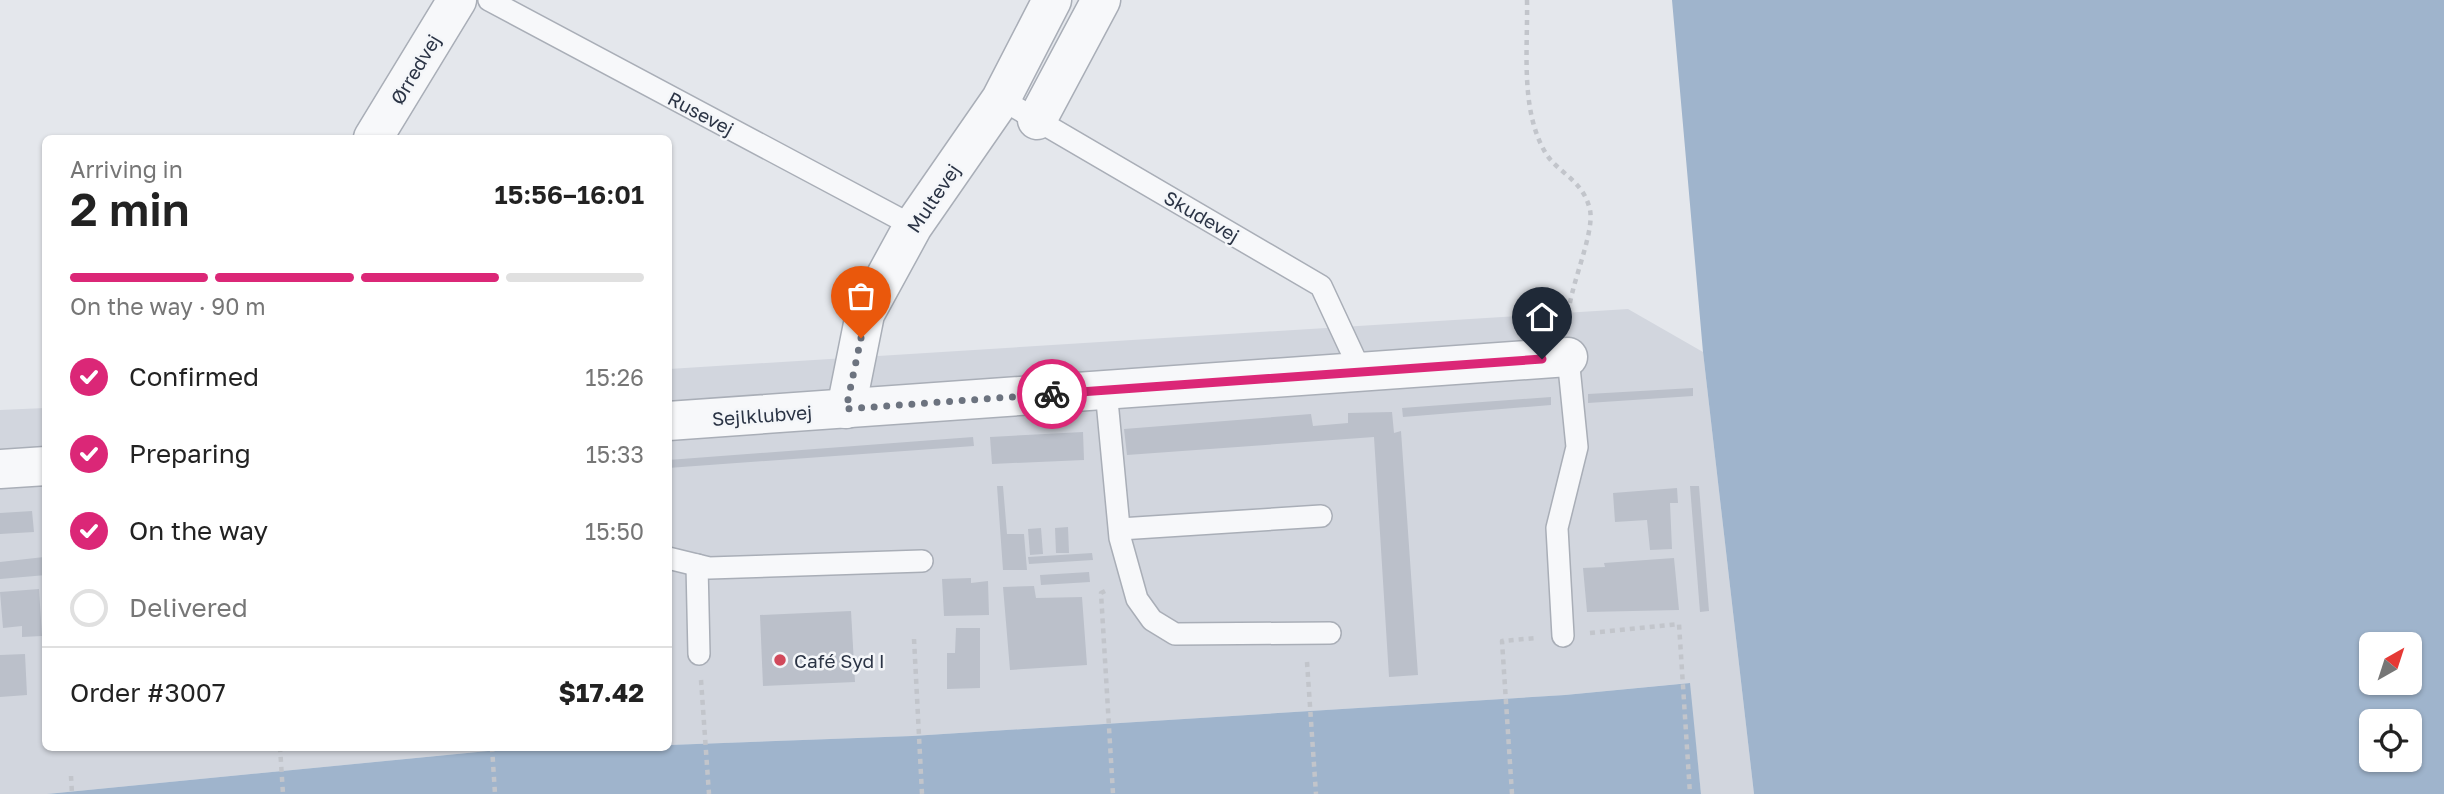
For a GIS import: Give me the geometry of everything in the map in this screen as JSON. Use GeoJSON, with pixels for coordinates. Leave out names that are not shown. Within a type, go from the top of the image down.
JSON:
{"type":"FeatureCollection","features":[{"type":"Feature","properties":{"kind":"street","name":"Ørredvej"},"geometry":{"type":"LineString","coordinates":[[375,135],[457,0]]}},
{"type":"Feature","properties":{"kind":"street","name":"Multevej"},"geometry":{"type":"LineString","coordinates":[[846,409],[865,314],[913,226],[1001,99],[1052,0]]}},
{"type":"Feature","properties":{"kind":"street"},"geometry":{"type":"LineString","coordinates":[[1037,120],[1101,0]]}},
{"type":"Feature","properties":{"kind":"street","name":"Sejlklubvej"},"geometry":{"type":"LineString","coordinates":[[672,421],[1568,357]]}},
{"type":"Feature","properties":{"kind":"street"},"geometry":{"type":"LineString","coordinates":[[0,469],[42,466]]}},
{"type":"Feature","properties":{"kind":"lane","name":"Rusevej"},"geometry":{"type":"LineString","coordinates":[[489,0],[913,226]]}},
{"type":"Feature","properties":{"kind":"lane","name":"Skudevej"},"geometry":{"type":"LineString","coordinates":[[1001,99],[1321,286],[1361,372]]}},
{"type":"Feature","properties":{"kind":"lane"},"geometry":{"type":"LineString","coordinates":[[1563,636],[1557,528],[1577,447],[1568,357]]}},
{"type":"Feature","properties":{"kind":"lane"},"geometry":{"type":"LineString","coordinates":[[1106,390],[1120,529],[1138,599],[1152,620],[1175,634],[1330,633]]}},
{"type":"Feature","properties":{"kind":"lane"},"geometry":{"type":"LineString","coordinates":[[1120,529],[1321,516]]}},
{"type":"Feature","properties":{"kind":"lane"},"geometry":{"type":"LineString","coordinates":[[672,559],[709,568],[922,561]]}},
{"type":"Feature","properties":{"kind":"lane"},"geometry":{"type":"LineString","coordinates":[[697,565],[699,654]]}},
{"type":"Feature","properties":{"kind":"path"},"geometry":{"type":"LineString","coordinates":[[1527,0],[1531,117],[1546,154],[1574,178],[1590,211],[1581,263],[1568,305],[1568,357]]}},
{"type":"Feature","properties":{"kind":"path"},"geometry":{"type":"LineString","coordinates":[[1113,794],[1101,593],[1132,579]]}},
{"type":"Feature","properties":{"kind":"path"},"geometry":{"type":"LineString","coordinates":[[1305,634],[1316,794]]}},
{"type":"Feature","properties":{"kind":"path"},"geometry":{"type":"LineString","coordinates":[[914,639],[922,794]]}},
{"type":"Feature","properties":{"kind":"path"},"geometry":{"type":"LineString","coordinates":[[699,654],[709,794]]}},
{"type":"Feature","properties":{"kind":"path"},"geometry":{"type":"LineString","coordinates":[[1682,680],[1690,794]]}},
{"type":"Feature","properties":{"kind":"path"},"geometry":{"type":"LineString","coordinates":[[1505,697],[1512,794]]}},
{"type":"Feature","properties":{"kind":"path"},"geometry":{"type":"LineString","coordinates":[[280,751],[283,794]]}},
{"type":"Feature","properties":{"kind":"path"},"geometry":{"type":"LineString","coordinates":[[492,751],[495,794]]}},
{"type":"Feature","properties":{"kind":"path"},"geometry":{"type":"LineString","coordinates":[[71,776],[72,794]]}},
{"type":"Feature","properties":{"kind":"shaded area"},"geometry":{"type":"Polygon","coordinates":[[[1628,309],[1703,352],[1754,794],[1701,794],[1689,683],[1565,695],[912,736],[672,745],[672,369],[1628,309]]]}},
{"type":"Feature","properties":{"kind":"shaded area"},"geometry":{"type":"Polygon","coordinates":[[[42,408],[42,751],[488,751],[47,794],[0,794],[0,410],[42,408]]]}},
{"type":"Feature","properties":{"kind":"water"},"geometry":{"type":"Polygon","coordinates":[[[1672,0],[2444,0],[2444,794],[1754,794],[1703,352],[1672,0]]]}},
{"type":"Feature","properties":{"kind":"water"},"geometry":{"type":"Polygon","coordinates":[[[1690,683],[1701,794],[47,794],[488,751],[672,751],[672,745],[912,736],[1565,695],[1690,683]]]}},
{"type":"Feature","properties":{"kind":"building"},"geometry":{"type":"Polygon","coordinates":[[[1693,388],[1693,396],[1588,403],[1588,394],[1693,388]]]}},
{"type":"Feature","properties":{"kind":"building"},"geometry":{"type":"Polygon","coordinates":[[[1551,397],[1551,405],[1403,417],[1402,408],[1551,397]]]}},
{"type":"Feature","properties":{"kind":"building"},"geometry":{"type":"Polygon","coordinates":[[[1392,412],[1394,433],[1401,431],[1418,675],[1389,677],[1374,437],[1127,455],[1124,429],[1311,414],[1313,426],[1348,423],[1348,413],[1392,412]]]}},
{"type":"Feature","properties":{"kind":"building"},"geometry":{"type":"Polygon","coordinates":[[[1083,432],[1084,460],[992,464],[990,437],[1083,432]]]}},
{"type":"Feature","properties":{"kind":"building"},"geometry":{"type":"Polygon","coordinates":[[[973,437],[974,446],[672,468],[672,460],[973,437]]]}},
{"type":"Feature","properties":{"kind":"building"},"geometry":{"type":"Polygon","coordinates":[[[997,486],[1003,486],[1007,534],[1024,534],[1027,570],[1003,570],[997,486]]]}},
{"type":"Feature","properties":{"kind":"building"},"geometry":{"type":"Polygon","coordinates":[[[1690,486],[1699,486],[1709,611],[1700,612],[1690,486]]]}},
{"type":"Feature","properties":{"kind":"building"},"geometry":{"type":"Polygon","coordinates":[[[1677,488],[1678,503],[1670,503],[1672,549],[1650,550],[1647,520],[1615,522],[1613,493],[1677,488]]]}},
{"type":"Feature","properties":{"kind":"building"},"geometry":{"type":"Polygon","coordinates":[[[32,511],[34,532],[0,534],[0,513],[32,511]]]}},
{"type":"Feature","properties":{"kind":"building"},"geometry":{"type":"Polygon","coordinates":[[[1068,527],[1069,553],[1056,553],[1055,528],[1068,527]]]}},
{"type":"Feature","properties":{"kind":"building"},"geometry":{"type":"Polygon","coordinates":[[[1041,528],[1043,554],[1030,555],[1028,529],[1041,528]]]}},
{"type":"Feature","properties":{"kind":"building"},"geometry":{"type":"Polygon","coordinates":[[[1092,553],[1093,560],[1029,564],[1028,557],[1092,553]]]}},
{"type":"Feature","properties":{"kind":"building"},"geometry":{"type":"Polygon","coordinates":[[[42,557],[42,575],[0,579],[0,562],[42,557]]]}},
{"type":"Feature","properties":{"kind":"building"},"geometry":{"type":"Polygon","coordinates":[[[1674,558],[1679,610],[1587,612],[1583,568],[1605,567],[1604,563],[1674,558]]]}},
{"type":"Feature","properties":{"kind":"building"},"geometry":{"type":"Polygon","coordinates":[[[1089,572],[1090,582],[1041,585],[1040,575],[1089,572]]]}},
{"type":"Feature","properties":{"kind":"building"},"geometry":{"type":"Polygon","coordinates":[[[971,578],[971,583],[988,581],[989,615],[944,616],[942,579],[971,578]]]}},
{"type":"Feature","properties":{"kind":"building"},"geometry":{"type":"Polygon","coordinates":[[[1034,586],[1036,598],[1082,597],[1087,665],[1010,670],[1003,587],[1034,586]]]}},
{"type":"Feature","properties":{"kind":"building"},"geometry":{"type":"Polygon","coordinates":[[[39,589],[42,636],[22,637],[22,626],[3,628],[0,592],[39,589]]]}},
{"type":"Feature","properties":{"kind":"building"},"geometry":{"type":"Polygon","coordinates":[[[851,611],[855,682],[763,686],[760,615],[851,611]]]}},
{"type":"Feature","properties":{"kind":"building"},"geometry":{"type":"Polygon","coordinates":[[[956,628],[980,628],[980,688],[947,689],[947,653],[955,653],[956,628]]]}},
{"type":"Feature","properties":{"kind":"building"},"geometry":{"type":"Polygon","coordinates":[[[25,654],[27,695],[0,697],[0,655],[25,654]]]}},
{"type":"Feature","properties":{"kind":"way so far"},"geometry":{"type":"LineString","coordinates":[[861,338],[846,409],[1052,394]]}},
{"type":"Feature","properties":{"kind":"place","name":"Café Syd I"},"geometry":{"type":"Point","coordinates":[780,660]}},
{"type":"Feature","properties":{"kind":"route"},"geometry":{"type":"LineString","coordinates":[[1052,394],[1542,359]]}}]}
